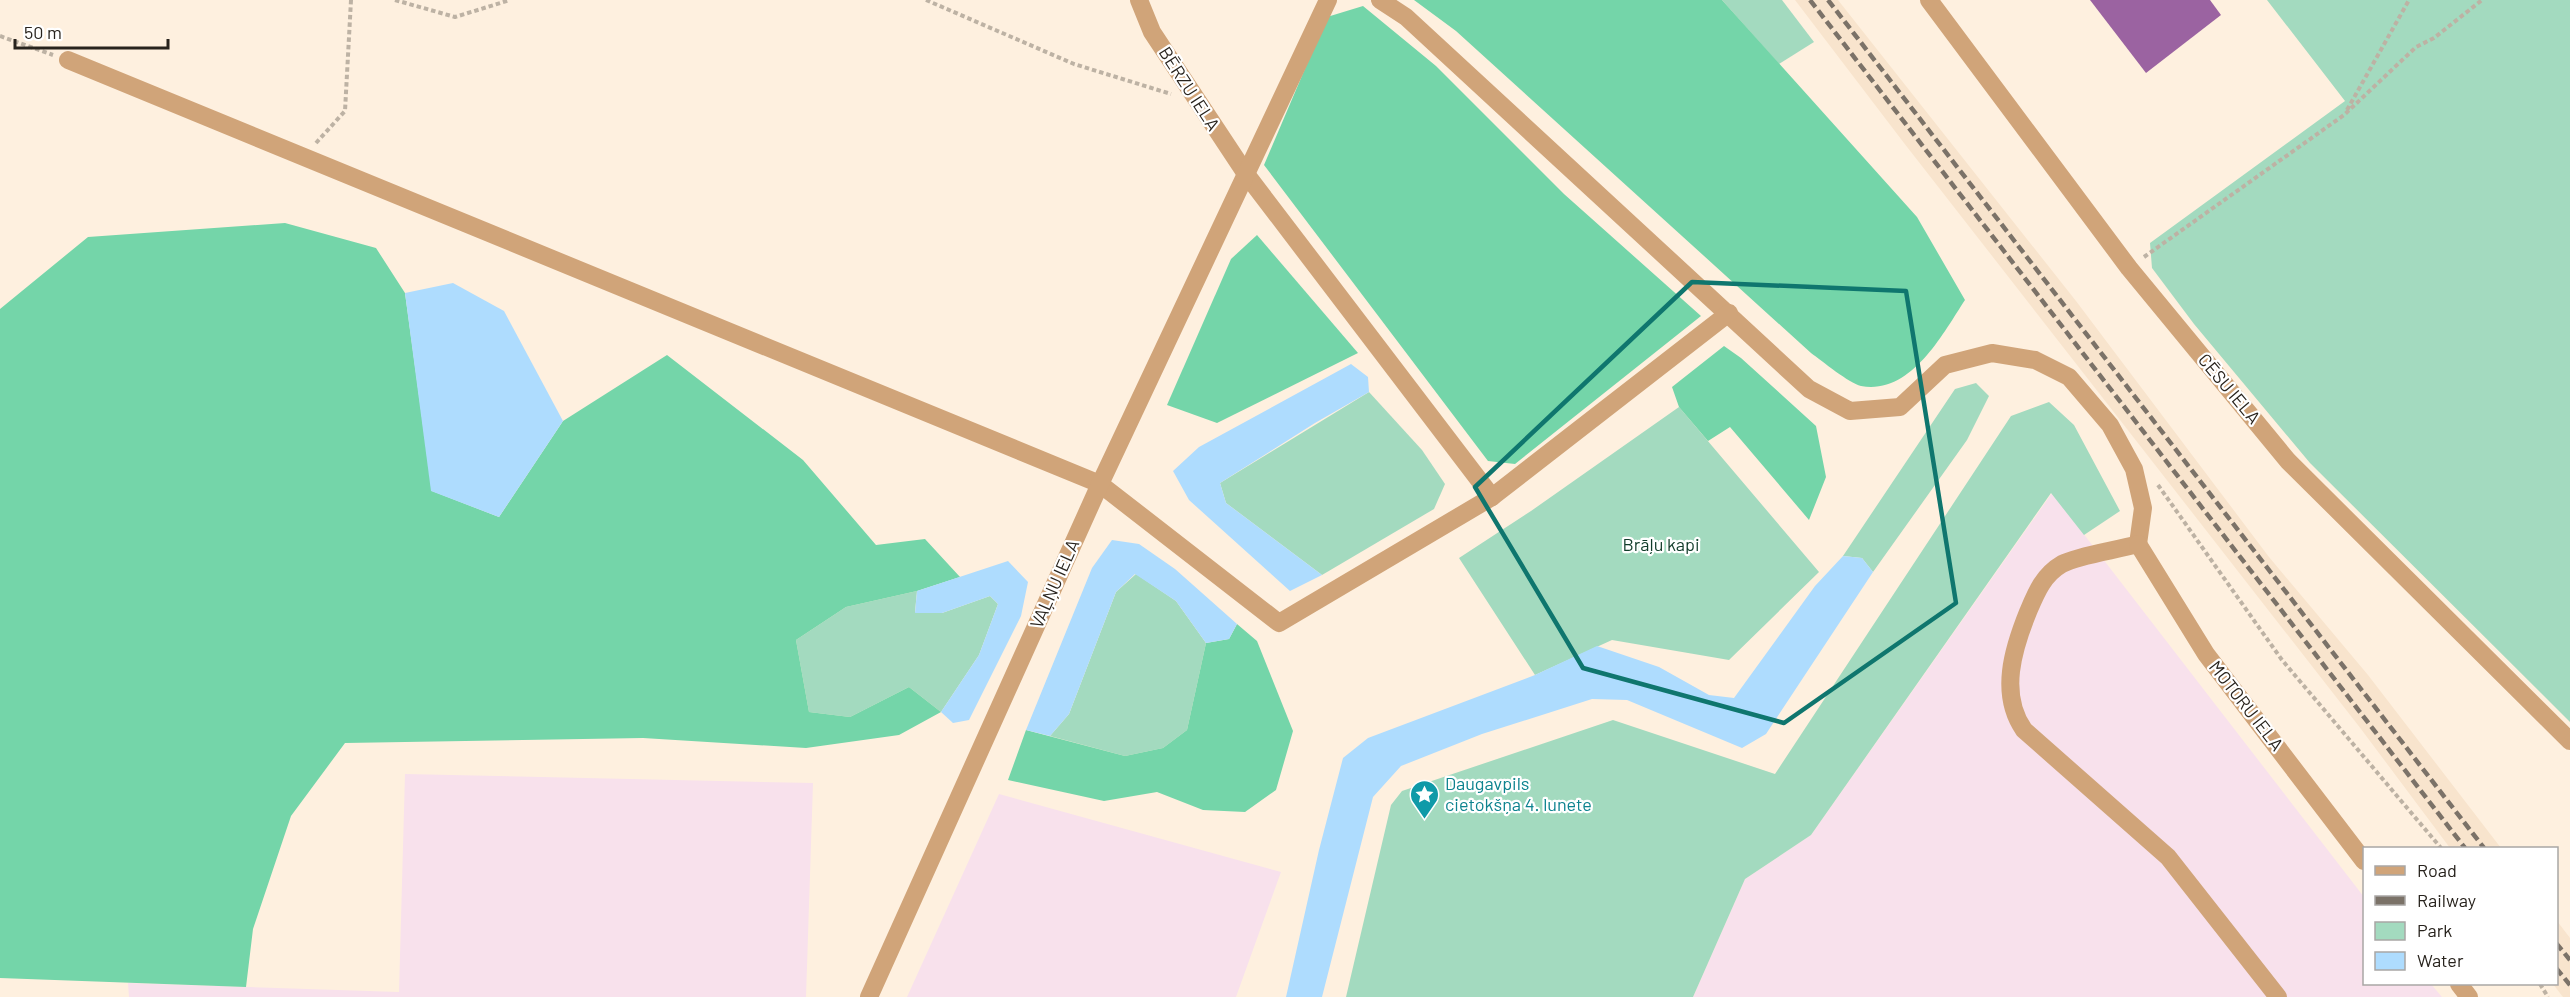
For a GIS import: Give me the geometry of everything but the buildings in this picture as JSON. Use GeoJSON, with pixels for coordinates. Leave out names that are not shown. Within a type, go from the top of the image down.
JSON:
{"type":"FeatureCollection","features":[{"type":"Feature","properties":{"kind":"street","name":"BĒRZU IELA"},"geometry":{"type":"LineString","coordinates":[[1139,0],[1152,32],[1195,101],[1246,174],[1492,497]]}},
{"type":"Feature","properties":{"kind":"street","name":"VAĻŅU IELA"},"geometry":{"type":"LineString","coordinates":[[869,997],[1100,483],[1328,0]]}},
{"type":"Feature","properties":{"kind":"street"},"geometry":{"type":"LineString","coordinates":[[1380,0],[1406,17],[1809,389],[1850,411],[1900,407],[1945,365],[1992,353],[2035,360],[2069,377],[2110,425],[2134,469],[2143,508],[2138,544],[2063,564],[2039,586],[2015,645],[2010,667],[2016,719],[2024,730],[2168,857],[2278,997]]}},
{"type":"Feature","properties":{"kind":"street","name":"CĒSU IELA"},"geometry":{"type":"LineString","coordinates":[[1929,0],[2129,268],[2288,461],[2570,741]]}},
{"type":"Feature","properties":{"kind":"street"},"geometry":{"type":"LineString","coordinates":[[68,60],[1100,483],[1279,623],[1492,497],[1729,313]]}},
{"type":"Feature","properties":{"kind":"street","name":"MOTORU IELA"},"geometry":{"type":"LineString","coordinates":[[2138,544],[2206,654],[2363,860]]}},
{"type":"Feature","properties":{"kind":"street"},"geometry":{"type":"LineString","coordinates":[[2460,985],[2469,997]]}},
{"type":"Feature","properties":{"kind":"path"},"geometry":{"type":"LineString","coordinates":[[297,154],[316,143],[345,111],[351,0]]}},
{"type":"Feature","properties":{"kind":"path"},"geometry":{"type":"LineString","coordinates":[[395,0],[455,16],[510,0]]}},
{"type":"Feature","properties":{"kind":"path"},"geometry":{"type":"LineString","coordinates":[[926,0],[1074,64],[1195,101]]}},
{"type":"Feature","properties":{"kind":"path"},"geometry":{"type":"LineString","coordinates":[[2344,115],[2409,0]]}},
{"type":"Feature","properties":{"kind":"path"},"geometry":{"type":"LineString","coordinates":[[2129,268],[2344,115],[2416,47],[2434,38],[2482,0]]}},
{"type":"Feature","properties":{"kind":"path"},"geometry":{"type":"LineString","coordinates":[[0,36],[68,60]]}},
{"type":"Feature","properties":{"kind":"path"},"geometry":{"type":"LineString","coordinates":[[2153,477],[2282,660],[2439,847]]}},
{"type":"Feature","properties":{"kind":"highlighted area"},"geometry":{"type":"Polygon","coordinates":[[[1692,282],[1906,291],[1956,603],[1784,723],[1583,668],[1475,487],[1692,282]]]}},
{"type":"Feature","properties":{"kind":"shaded area"},"geometry":{"type":"Polygon","coordinates":[[[1795,0],[1838,0],[2076,301],[2269,557],[2368,675],[2500,847],[2449,847],[2361,729],[1795,0]]]}},
{"type":"Feature","properties":{"kind":"shaded area"},"geometry":{"type":"Polygon","coordinates":[[[2052,493],[2363,896],[2363,985],[2432,985],[2442,997],[1693,997],[1745,879],[1811,835],[2052,493]]]}},
{"type":"Feature","properties":{"kind":"shaded area"},"geometry":{"type":"Polygon","coordinates":[[[405,774],[813,783],[806,997],[129,997],[128,983],[399,992],[405,774]]]}},
{"type":"Feature","properties":{"kind":"shaded area"},"geometry":{"type":"Polygon","coordinates":[[[999,794],[1281,872],[1236,997],[907,997],[999,794]]]}},
{"type":"Feature","properties":{"kind":"shaded area"},"geometry":{"type":"Polygon","coordinates":[[[2558,922],[2570,938],[2570,997],[2563,997],[2554,985],[2558,985],[2558,922]]]}},
{"type":"Feature","properties":{"kind":"green space"},"geometry":{"type":"Polygon","coordinates":[[[1414,0],[1722,0],[1917,217],[1965,300],[1935,345],[1910,372],[1895,381],[1879,386],[1861,386],[1850,381],[1811,353],[1456,31],[1414,0]]]}},
{"type":"Feature","properties":{"kind":"green space"},"geometry":{"type":"Polygon","coordinates":[[[1722,0],[1782,0],[1814,42],[1779,64],[1722,0]]]}},
{"type":"Feature","properties":{"kind":"green space"},"geometry":{"type":"Polygon","coordinates":[[[2267,0],[2570,0],[2570,722],[2310,463],[2194,324],[2152,268],[2150,243],[2345,101],[2267,0]]]}},
{"type":"Feature","properties":{"kind":"green space"},"geometry":{"type":"Polygon","coordinates":[[[1363,6],[1436,66],[1564,194],[1701,316],[1515,464],[1488,461],[1264,165],[1327,17],[1363,6]]]}},
{"type":"Feature","properties":{"kind":"green space"},"geometry":{"type":"Polygon","coordinates":[[[285,223],[376,248],[405,293],[432,491],[499,517],[563,421],[667,355],[803,460],[876,545],[925,539],[960,577],[917,591],[846,607],[796,640],[809,712],[850,717],[909,687],[941,712],[899,735],[806,748],[643,738],[345,743],[291,816],[253,929],[246,987],[0,978],[0,309],[88,237],[285,223]]]}},
{"type":"Feature","properties":{"kind":"green space"},"geometry":{"type":"Polygon","coordinates":[[[1257,235],[1358,353],[1217,423],[1167,405],[1231,259],[1257,235]]]}},
{"type":"Feature","properties":{"kind":"green space"},"geometry":{"type":"Polygon","coordinates":[[[1724,346],[1741,358],[1816,426],[1826,477],[1809,520],[1730,427],[1708,441],[1679,407],[1672,387],[1724,346]]]}},
{"type":"Feature","properties":{"kind":"green space"},"geometry":{"type":"Polygon","coordinates":[[[1976,383],[1989,396],[1967,440],[1873,572],[1862,558],[1843,556],[1955,389],[1976,383]]]}},
{"type":"Feature","properties":{"kind":"green space"},"geometry":{"type":"Polygon","coordinates":[[[1369,392],[1422,450],[1445,484],[1434,509],[1322,575],[1226,503],[1220,483],[1369,392]]]}},
{"type":"Feature","properties":{"kind":"green space"},"geometry":{"type":"Polygon","coordinates":[[[2049,402],[2074,425],[2120,511],[2084,535],[2051,493],[1811,835],[1745,879],[1693,997],[1346,997],[1391,805],[1402,791],[1613,720],[1775,774],[2011,416],[2049,402]]]}},
{"type":"Feature","properties":{"kind":"green space","name":"Brāļu kapi"},"geometry":{"type":"Polygon","coordinates":[[[1679,407],[1819,572],[1729,660],[1612,640],[1535,675],[1459,558],[1531,511],[1679,407]]]}},
{"type":"Feature","properties":{"kind":"green space"},"geometry":{"type":"Polygon","coordinates":[[[1136,574],[1176,601],[1206,643],[1187,730],[1163,748],[1125,756],[1050,736],[1069,714],[1116,592],[1136,574]]]}},
{"type":"Feature","properties":{"kind":"green space"},"geometry":{"type":"Polygon","coordinates":[[[917,591],[915,612],[942,613],[990,596],[998,604],[979,655],[941,712],[909,687],[850,717],[809,712],[796,640],[846,607],[917,591]]]}},
{"type":"Feature","properties":{"kind":"green space"},"geometry":{"type":"Polygon","coordinates":[[[1237,624],[1257,641],[1293,731],[1276,790],[1245,812],[1203,810],[1157,792],[1104,801],[1008,780],[1026,730],[1125,756],[1163,748],[1187,730],[1206,643],[1229,639],[1237,624]]]}},
{"type":"Feature","properties":{"kind":"water"},"geometry":{"type":"Polygon","coordinates":[[[453,283],[504,311],[563,421],[499,517],[431,491],[405,293],[453,283]]]}},
{"type":"Feature","properties":{"kind":"water"},"geometry":{"type":"Polygon","coordinates":[[[1351,364],[1368,377],[1369,392],[1220,483],[1226,503],[1322,575],[1290,591],[1189,500],[1173,471],[1199,447],[1351,364]]]}},
{"type":"Feature","properties":{"kind":"water"},"geometry":{"type":"Polygon","coordinates":[[[1112,540],[1139,544],[1175,569],[1237,624],[1229,639],[1206,643],[1176,601],[1135,574],[1116,592],[1069,714],[1050,736],[1026,730],[1092,568],[1112,540]]]}},
{"type":"Feature","properties":{"kind":"water"},"geometry":{"type":"Polygon","coordinates":[[[1843,556],[1862,558],[1873,572],[1766,734],[1742,748],[1627,700],[1592,699],[1482,734],[1401,766],[1373,797],[1322,997],[1286,997],[1319,850],[1343,758],[1368,738],[1535,675],[1597,646],[1659,667],[1709,695],[1734,698],[1815,586],[1843,556]]]}},
{"type":"Feature","properties":{"kind":"water"},"geometry":{"type":"Polygon","coordinates":[[[1008,561],[1028,582],[1021,616],[969,720],[953,723],[941,712],[979,655],[998,604],[990,596],[942,613],[915,613],[917,591],[1008,561]]]}},
{"type":"Feature","properties":{"kind":"railway"},"geometry":{"type":"LineString","coordinates":[[1810,0],[2464,847]]}},
{"type":"Feature","properties":{"kind":"railway"},"geometry":{"type":"LineString","coordinates":[[1828,0],[2483,847]]}},
{"type":"Feature","properties":{"kind":"railway"},"geometry":{"type":"LineString","coordinates":[[2558,945],[2570,960]]}},
{"type":"Feature","properties":{"kind":"railway"},"geometry":{"type":"LineString","coordinates":[[2558,970],[2570,985]]}},
{"type":"Feature","properties":{"kind":"place","name":"Daugavpils cietokšņa 4. lunete"},"geometry":{"type":"Point","coordinates":[1424,820]}}]}
